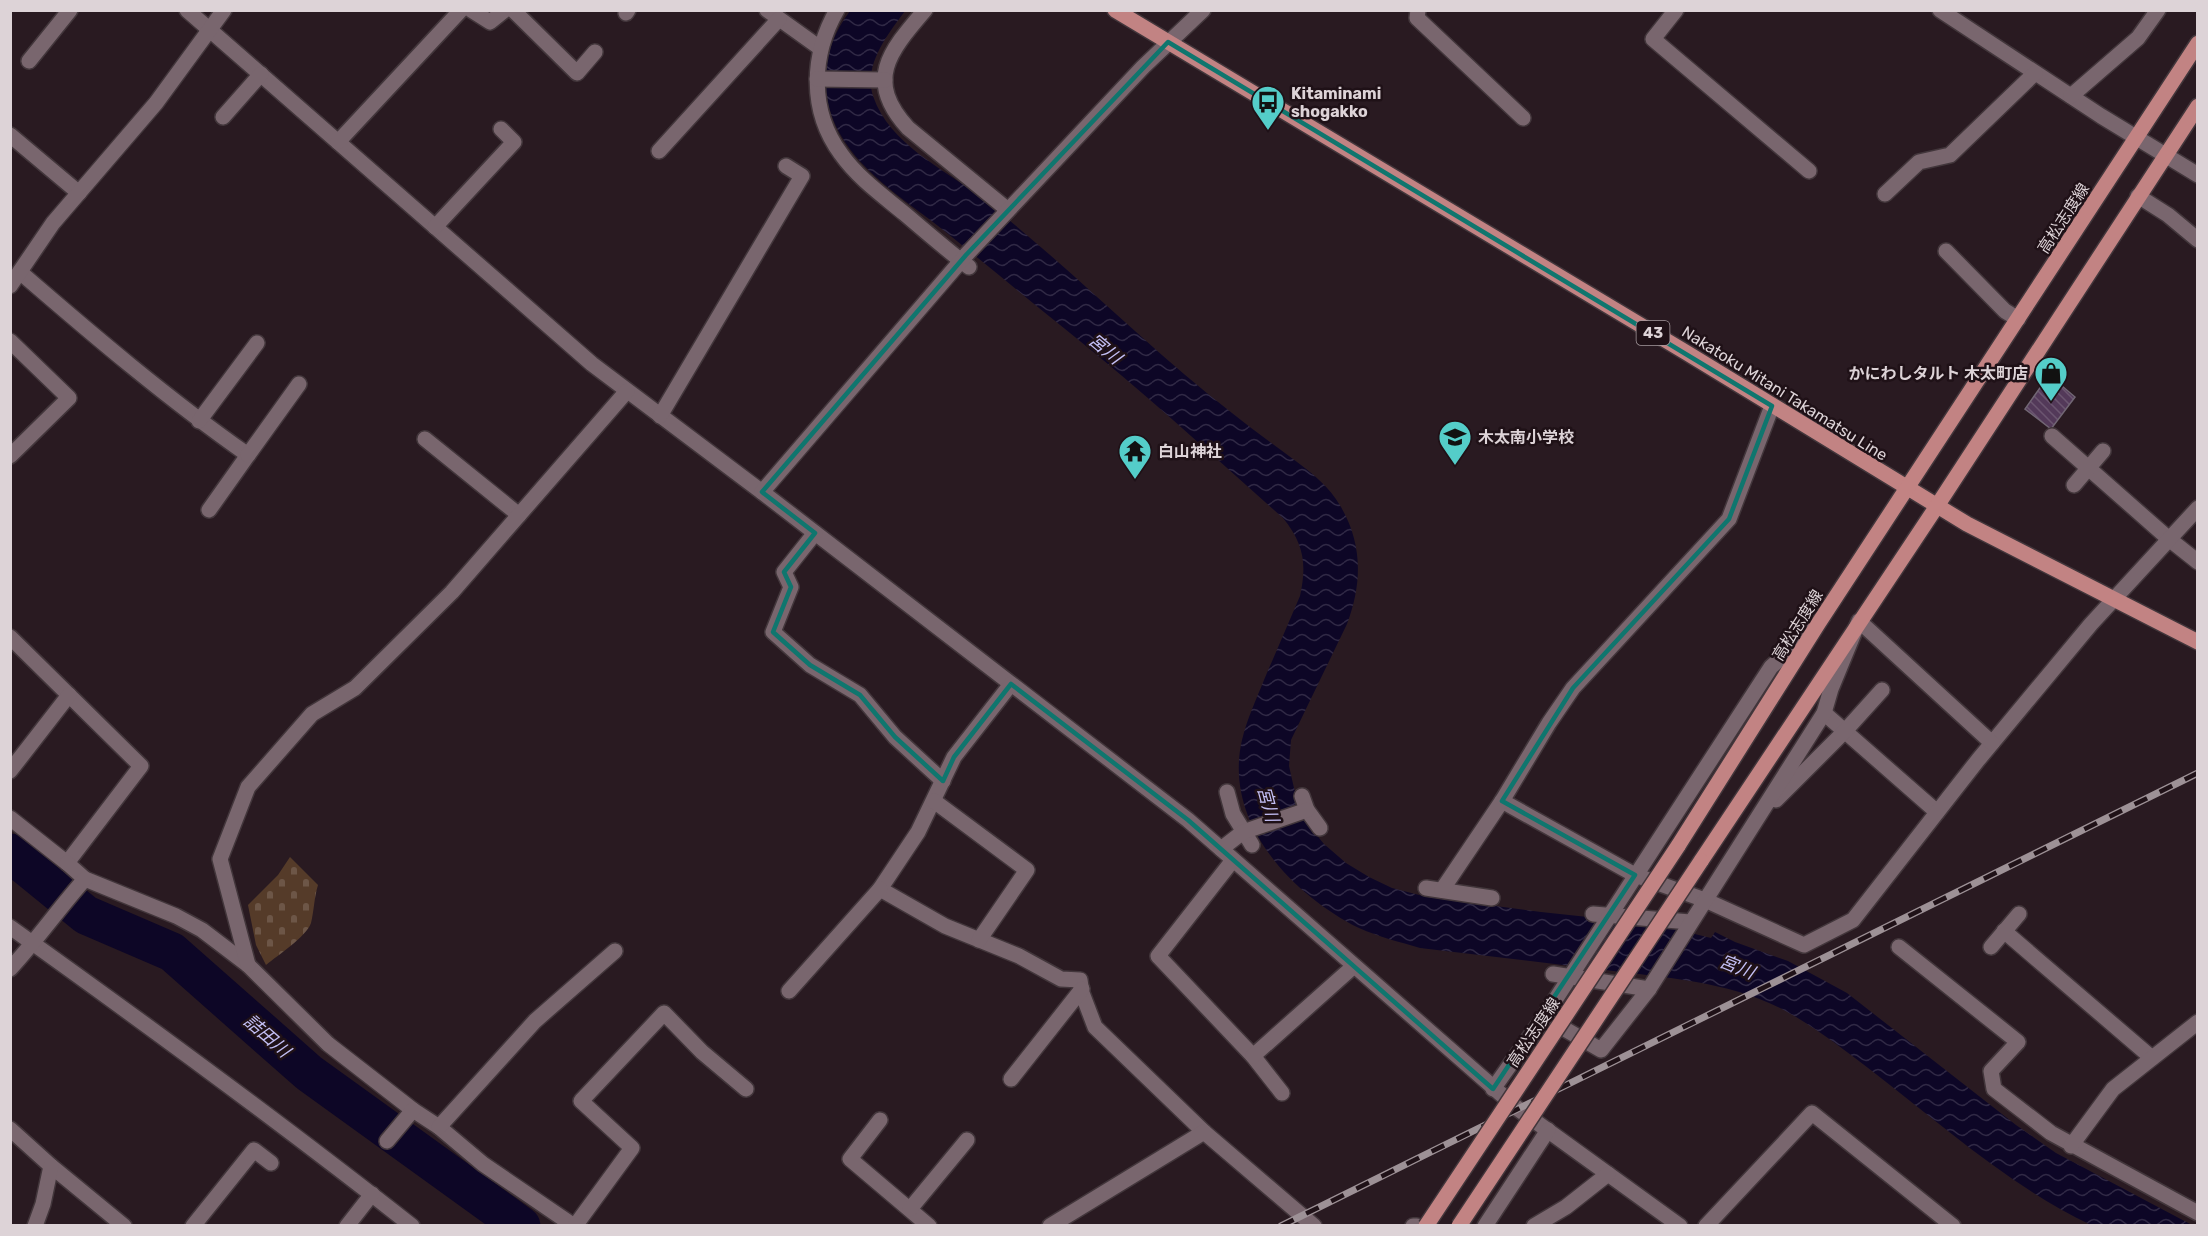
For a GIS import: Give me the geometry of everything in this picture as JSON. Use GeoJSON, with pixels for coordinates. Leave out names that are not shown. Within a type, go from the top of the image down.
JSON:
{"type":"FeatureCollection","features":[{"type":"Feature","properties":{"kind":"main road","name":"Nakatoku Mitani Takamatsu Line"},"geometry":{"type":"LineString","coordinates":[[1115,10],[1687,353],[1936,506],[2198,642]]}},
{"type":"Feature","properties":{"kind":"main road","name":"高松志度線"},"geometry":{"type":"LineString","coordinates":[[1426,1226],[1678,846],[1818,624],[2198,43]]}},
{"type":"Feature","properties":{"kind":"main road"},"geometry":{"type":"LineString","coordinates":[[1459,1226],[2198,106]]}},
{"type":"Feature","properties":{"kind":"street"},"geometry":{"type":"LineString","coordinates":[[29,61],[70,10]]}},
{"type":"Feature","properties":{"kind":"street"},"geometry":{"type":"LineString","coordinates":[[187,10],[592,364],[1188,820],[1518,1110],[1680,1226]]}},
{"type":"Feature","properties":{"kind":"street"},"geometry":{"type":"LineString","coordinates":[[10,286],[53,223],[156,103],[224,10]]}},
{"type":"Feature","properties":{"kind":"street"},"geometry":{"type":"LineString","coordinates":[[338,142],[461,10]]}},
{"type":"Feature","properties":{"kind":"street"},"geometry":{"type":"LineString","coordinates":[[471,10],[490,22],[505,10]]}},
{"type":"Feature","properties":{"kind":"street"},"geometry":{"type":"LineString","coordinates":[[513,10],[577,73],[596,52]]}},
{"type":"Feature","properties":{"kind":"street"},"geometry":{"type":"LineString","coordinates":[[837,10],[820,48],[819,102],[824,120],[840,153],[868,183],[966,261]]}},
{"type":"Feature","properties":{"kind":"street"},"geometry":{"type":"LineString","coordinates":[[925,10],[894,47],[882,79],[893,108],[908,128],[1006,212]]}},
{"type":"Feature","properties":{"kind":"street"},"geometry":{"type":"LineString","coordinates":[[762,492],[966,261],[1006,212],[1168,42],[1203,10]]}},
{"type":"Feature","properties":{"kind":"street"},"geometry":{"type":"LineString","coordinates":[[1418,10],[1417,18],[1523,118]]}},
{"type":"Feature","properties":{"kind":"street"},"geometry":{"type":"LineString","coordinates":[[1676,10],[1653,39],[1809,171]]}},
{"type":"Feature","properties":{"kind":"street"},"geometry":{"type":"LineString","coordinates":[[1940,10],[2035,73],[2198,175]]}},
{"type":"Feature","properties":{"kind":"street"},"geometry":{"type":"LineString","coordinates":[[2071,96],[2138,38],[2158,10]]}},
{"type":"Feature","properties":{"kind":"street"},"geometry":{"type":"LineString","coordinates":[[659,151],[773,15],[820,48]]}},
{"type":"Feature","properties":{"kind":"street"},"geometry":{"type":"LineString","coordinates":[[1885,194],[1919,162],[1950,155],[2035,73]]}},
{"type":"Feature","properties":{"kind":"street"},"geometry":{"type":"LineString","coordinates":[[223,117],[261,74]]}},
{"type":"Feature","properties":{"kind":"street"},"geometry":{"type":"LineString","coordinates":[[820,79],[882,79]]}},
{"type":"Feature","properties":{"kind":"street"},"geometry":{"type":"LineString","coordinates":[[435,226],[514,142],[501,129]]}},
{"type":"Feature","properties":{"kind":"street"},"geometry":{"type":"LineString","coordinates":[[10,135],[80,193]]}},
{"type":"Feature","properties":{"kind":"street"},"geometry":{"type":"LineString","coordinates":[[660,416],[802,176],[786,166]]}},
{"type":"Feature","properties":{"kind":"street"},"geometry":{"type":"LineString","coordinates":[[2138,196],[2168,215],[2198,240]]}},
{"type":"Feature","properties":{"kind":"street"},"geometry":{"type":"LineString","coordinates":[[1946,251],[2005,311],[2018,319]]}},
{"type":"Feature","properties":{"kind":"street"},"geometry":{"type":"LineString","coordinates":[[20,272],[131,368],[199,421],[248,455]]}},
{"type":"Feature","properties":{"kind":"street"},"geometry":{"type":"LineString","coordinates":[[10,340],[69,398],[10,456]]}},
{"type":"Feature","properties":{"kind":"street"},"geometry":{"type":"LineString","coordinates":[[199,421],[257,343]]}},
{"type":"Feature","properties":{"kind":"street"},"geometry":{"type":"LineString","coordinates":[[209,510],[300,384]]}},
{"type":"Feature","properties":{"kind":"street"},"geometry":{"type":"LineString","coordinates":[[248,965],[220,859],[248,787],[312,714],[355,688],[453,592],[627,391]]}},
{"type":"Feature","properties":{"kind":"street"},"geometry":{"type":"LineString","coordinates":[[1492,898],[1434,889],[1502,801],[1573,688],[1729,519],[1772,406]]}},
{"type":"Feature","properties":{"kind":"street"},"geometry":{"type":"LineString","coordinates":[[2052,436],[2198,562]]}},
{"type":"Feature","properties":{"kind":"street"},"geometry":{"type":"LineString","coordinates":[[426,438],[519,515]]}},
{"type":"Feature","properties":{"kind":"street"},"geometry":{"type":"LineString","coordinates":[[2074,485],[2103,451]]}},
{"type":"Feature","properties":{"kind":"street"},"geometry":{"type":"LineString","coordinates":[[1502,801],[1635,875],[1705,900],[1804,945],[1853,920],[1992,743],[2091,624],[2198,508]]}},
{"type":"Feature","properties":{"kind":"street"},"geometry":{"type":"LineString","coordinates":[[815,533],[784,572],[791,586],[773,632],[810,664],[860,695],[895,737],[943,781]]}},
{"type":"Feature","properties":{"kind":"street"},"geometry":{"type":"LineString","coordinates":[[1544,1017],[1601,1050],[1649,989],[1824,713],[1831,689],[1860,621],[1992,743]]}},
{"type":"Feature","properties":{"kind":"street"},"geometry":{"type":"LineString","coordinates":[[1493,1089],[1544,1017],[1772,667],[1818,624]]}},
{"type":"Feature","properties":{"kind":"street"},"geometry":{"type":"LineString","coordinates":[[10,637],[141,766],[66,863]]}},
{"type":"Feature","properties":{"kind":"street"},"geometry":{"type":"LineString","coordinates":[[789,992],[880,889],[918,832],[954,757],[1011,684]]}},
{"type":"Feature","properties":{"kind":"street"},"geometry":{"type":"LineString","coordinates":[[1755,822],[1882,690]]}},
{"type":"Feature","properties":{"kind":"street"},"geometry":{"type":"LineString","coordinates":[[10,771],[69,695]]}},
{"type":"Feature","properties":{"kind":"street"},"geometry":{"type":"LineString","coordinates":[[1824,713],[1937,812]]}},
{"type":"Feature","properties":{"kind":"street"},"geometry":{"type":"LineString","coordinates":[[1227,792],[1233,814],[1248,836]]}},
{"type":"Feature","properties":{"kind":"street"},"geometry":{"type":"LineString","coordinates":[[934,801],[1027,870],[979,940]]}},
{"type":"Feature","properties":{"kind":"street"},"geometry":{"type":"LineString","coordinates":[[1221,849],[1303,806],[1320,828]]}},
{"type":"Feature","properties":{"kind":"street"},"geometry":{"type":"LineString","coordinates":[[10,818],[85,879],[176,916],[202,930],[248,965],[328,1044],[412,1110],[439,1127],[483,1164],[575,1226],[632,1148],[581,1101],[664,1013],[702,1052],[746,1089]]}},
{"type":"Feature","properties":{"kind":"street"},"geometry":{"type":"LineString","coordinates":[[1233,860],[1158,956],[1253,1056],[1282,1092]]}},
{"type":"Feature","properties":{"kind":"street"},"geometry":{"type":"LineString","coordinates":[[10,969],[85,879]]}},
{"type":"Feature","properties":{"kind":"street"},"geometry":{"type":"LineString","coordinates":[[880,889],[945,926],[1019,956],[1061,979],[1080,980],[1095,1027],[1203,1132],[1314,1226]]}},
{"type":"Feature","properties":{"kind":"street"},"geometry":{"type":"LineString","coordinates":[[1593,914],[1690,922]]}},
{"type":"Feature","properties":{"kind":"street"},"geometry":{"type":"LineString","coordinates":[[1991,947],[2019,914]]}},
{"type":"Feature","properties":{"kind":"street"},"geometry":{"type":"LineString","coordinates":[[10,927],[179,1051],[246,1097],[412,1226]]}},
{"type":"Feature","properties":{"kind":"street"},"geometry":{"type":"LineString","coordinates":[[2004,931],[2152,1058]]}},
{"type":"Feature","properties":{"kind":"street"},"geometry":{"type":"LineString","coordinates":[[1899,947],[2018,1042],[1991,1071],[1994,1089],[2050,1133],[2071,1146],[2198,1213]]}},
{"type":"Feature","properties":{"kind":"street"},"geometry":{"type":"LineString","coordinates":[[439,1127],[535,1021],[615,951]]}},
{"type":"Feature","properties":{"kind":"street"},"geometry":{"type":"LineString","coordinates":[[1253,1056],[1353,966]]}},
{"type":"Feature","properties":{"kind":"street"},"geometry":{"type":"LineString","coordinates":[[1553,974],[1649,989]]}},
{"type":"Feature","properties":{"kind":"street"},"geometry":{"type":"LineString","coordinates":[[1011,1078],[1082,988]]}},
{"type":"Feature","properties":{"kind":"street"},"geometry":{"type":"LineString","coordinates":[[2071,1146],[2113,1089],[2198,1023]]}},
{"type":"Feature","properties":{"kind":"street"},"geometry":{"type":"LineString","coordinates":[[387,1141],[412,1110]]}},
{"type":"Feature","properties":{"kind":"street"},"geometry":{"type":"LineString","coordinates":[[1706,1226],[1812,1113],[1953,1226]]}},
{"type":"Feature","properties":{"kind":"street"},"geometry":{"type":"LineString","coordinates":[[880,1120],[849,1159],[929,1226]]}},
{"type":"Feature","properties":{"kind":"street"},"geometry":{"type":"LineString","coordinates":[[10,1129],[124,1226]]}},
{"type":"Feature","properties":{"kind":"street"},"geometry":{"type":"LineString","coordinates":[[1485,1226],[1548,1130]]}},
{"type":"Feature","properties":{"kind":"street"},"geometry":{"type":"LineString","coordinates":[[1050,1226],[1203,1132]]}},
{"type":"Feature","properties":{"kind":"street"},"geometry":{"type":"LineString","coordinates":[[910,1209],[967,1140]]}},
{"type":"Feature","properties":{"kind":"street"},"geometry":{"type":"LineString","coordinates":[[193,1226],[254,1149],[271,1163]]}},
{"type":"Feature","properties":{"kind":"street"},"geometry":{"type":"LineString","coordinates":[[35,1226],[44,1204],[51,1166]]}},
{"type":"Feature","properties":{"kind":"street"},"geometry":{"type":"LineString","coordinates":[[1534,1226],[1566,1207],[1608,1174]]}},
{"type":"Feature","properties":{"kind":"street"},"geometry":{"type":"LineString","coordinates":[[347,1226],[372,1194]]}},
{"type":"Feature","properties":{"kind":"highlighted area"},"geometry":{"type":"Polygon","coordinates":[[[1168,42],[1772,406],[1729,519],[1573,688],[1502,801],[1635,875],[1493,1089],[1188,820],[1011,684],[954,757],[943,781],[895,737],[860,695],[810,665],[773,632],[791,587],[784,572],[815,533],[762,492],[966,255],[1168,42]]]}},
{"type":"Feature","properties":{"kind":"green space"},"geometry":{"type":"Polygon","coordinates":[[[290,857],[318,885],[311,923],[298,940],[266,965],[256,945],[248,905],[278,875],[290,857]]]}},
{"type":"Feature","properties":{"kind":"water","name":"宮川"},"geometry":{"type":"Polygon","coordinates":[[[850,11],[905,11],[879,50],[871,73],[873,96],[881,113],[904,142],[1012,223],[1200,387],[1326,486],[1341,507],[1357,550],[1357,579],[1352,609],[1291,740],[1289,766],[1301,810],[1310,827],[1324,844],[1346,863],[1369,877],[1392,888],[1427,897],[1616,920],[1634,919],[1711,938],[1715,932],[1735,942],[1788,961],[1847,993],[2016,1125],[2056,1153],[2192,1225],[2091,1225],[2061,1210],[2005,1174],[1828,1038],[1782,1009],[1740,992],[1673,978],[1420,948],[1359,928],[1309,896],[1268,852],[1253,827],[1243,799],[1239,770],[1242,740],[1249,717],[1300,596],[1303,564],[1296,537],[1283,518],[1098,355],[874,176],[861,163],[840,134],[828,103],[826,87],[828,55],[833,40],[850,11]]]}},
{"type":"Feature","properties":{"kind":"building","name":"かにわしタルト 木太町店"},"geometry":{"type":"Polygon","coordinates":[[[2049,375],[2075,397],[2051,429],[2025,409],[2049,375]]]}},
{"type":"Feature","properties":{"kind":"waterway","name":"詰田川"},"geometry":{"type":"LineString","coordinates":[[10,853],[86,915],[172,952],[309,1073],[521,1226]]}},
{"type":"Feature","properties":{"kind":"railway"},"geometry":{"type":"LineString","coordinates":[[1281,1226],[2198,773]]}},
{"type":"Feature","properties":{"kind":"place","name":"Kitaminami shogakko"},"geometry":{"type":"Point","coordinates":[1268,131]}},
{"type":"Feature","properties":{"kind":"place","name":"かにわしタルト 木太町店"},"geometry":{"type":"Point","coordinates":[2051,402]}},
{"type":"Feature","properties":{"kind":"place","name":"木太南小学校"},"geometry":{"type":"Point","coordinates":[1455,466]}},
{"type":"Feature","properties":{"kind":"place","name":"白山神社"},"geometry":{"type":"Point","coordinates":[1135,480]}}]}
